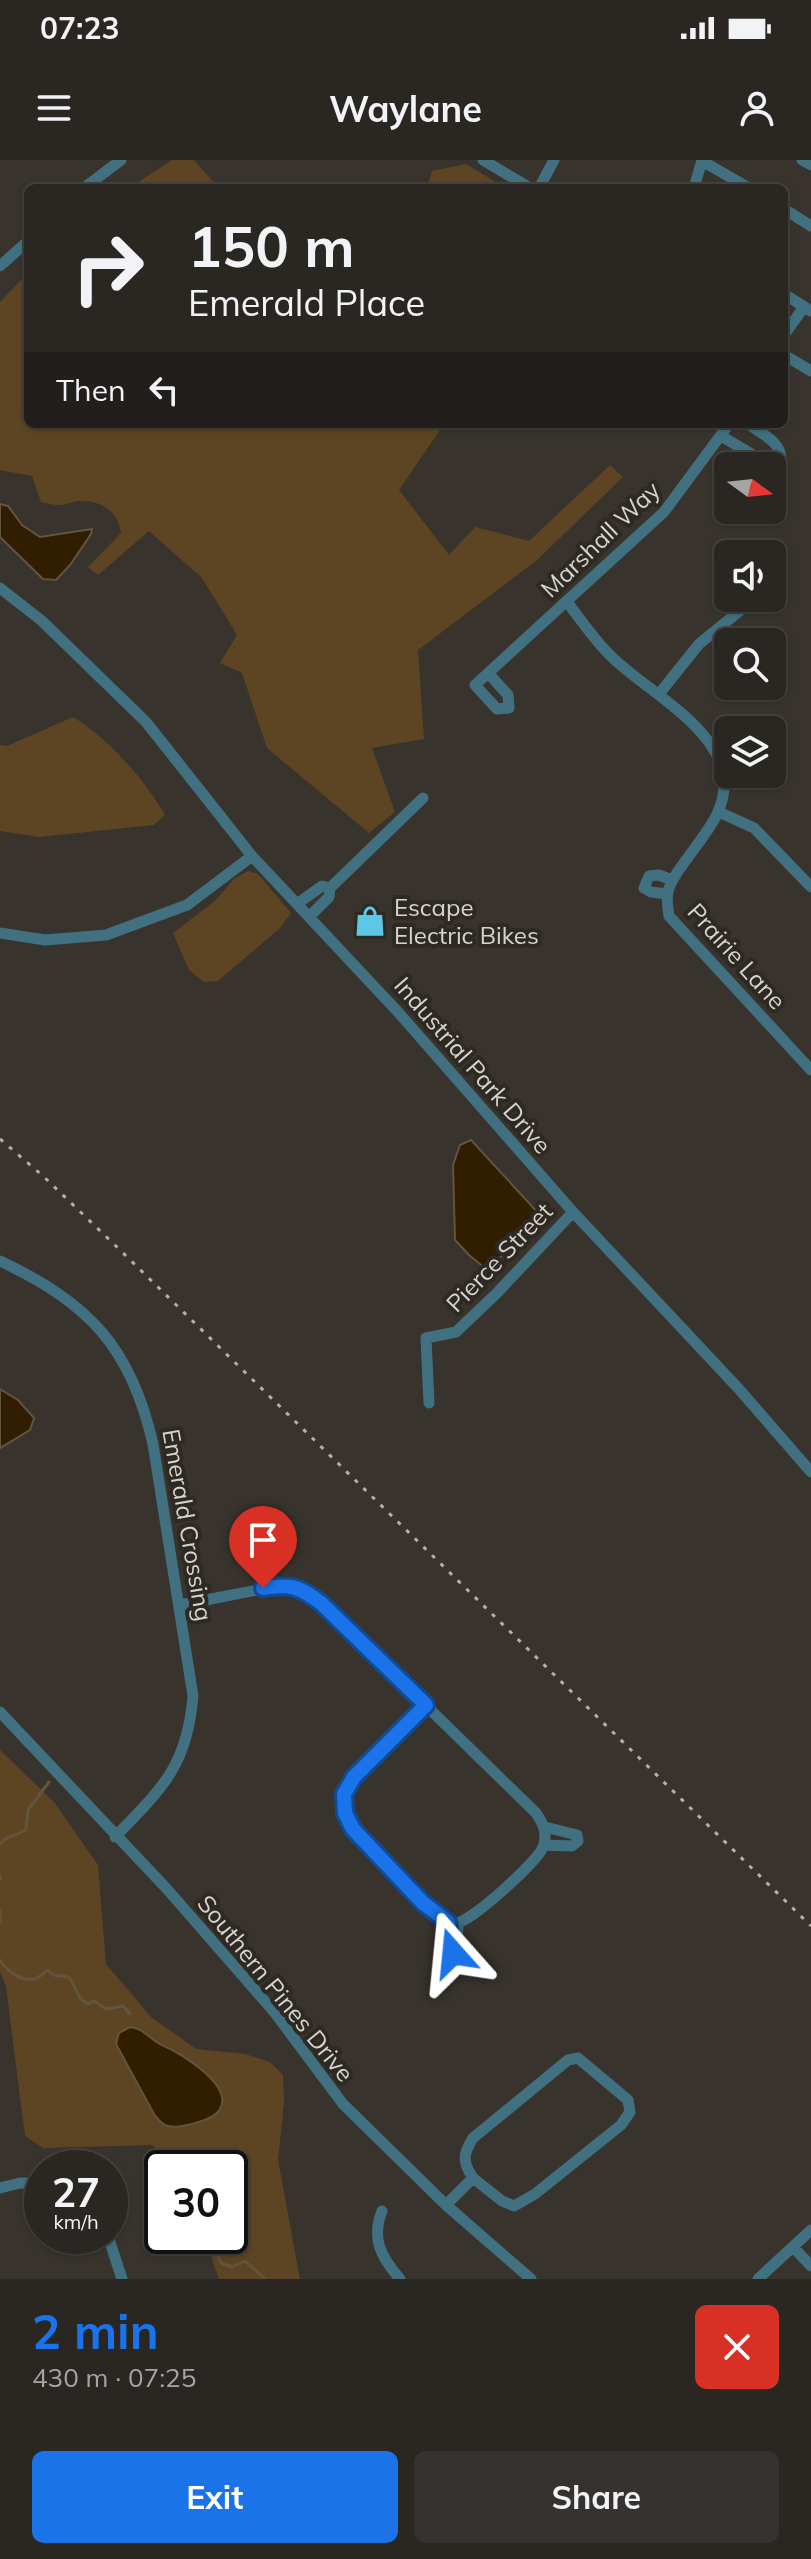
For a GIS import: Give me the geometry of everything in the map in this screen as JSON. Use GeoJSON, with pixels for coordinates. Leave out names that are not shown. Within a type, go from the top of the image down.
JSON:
{"type":"FeatureCollection","features":[{"type":"Feature","properties":{"kind":"street"},"geometry":{"type":"LineString","coordinates":[[89,184],[121,160]]}},
{"type":"Feature","properties":{"kind":"street"},"geometry":{"type":"LineString","coordinates":[[483,160],[523,184]]}},
{"type":"Feature","properties":{"kind":"street"},"geometry":{"type":"LineString","coordinates":[[541,184],[554,160]]}},
{"type":"Feature","properties":{"kind":"street"},"geometry":{"type":"LineString","coordinates":[[695,184],[702,160],[742,184]]}},
{"type":"Feature","properties":{"kind":"street"},"geometry":{"type":"LineString","coordinates":[[802,160],[811,165]]}},
{"type":"Feature","properties":{"kind":"street"},"geometry":{"type":"LineString","coordinates":[[788,212],[811,226]]}},
{"type":"Feature","properties":{"kind":"street"},"geometry":{"type":"LineString","coordinates":[[3,258],[24,244]]}},
{"type":"Feature","properties":{"kind":"street"},"geometry":{"type":"LineString","coordinates":[[788,296],[808,309],[788,331]]}},
{"type":"Feature","properties":{"kind":"street"},"geometry":{"type":"LineString","coordinates":[[788,357],[811,371]]}},
{"type":"Feature","properties":{"kind":"street","name":"Marshall Way"},"geometry":{"type":"LineString","coordinates":[[488,673],[664,512],[726,428]]}},
{"type":"Feature","properties":{"kind":"street"},"geometry":{"type":"LineString","coordinates":[[721,436],[765,462],[775,464],[781,461],[778,445],[754,428]]}},
{"type":"Feature","properties":{"kind":"street","name":"Industrial Park Drive"},"geometry":{"type":"LineString","coordinates":[[0,588],[42,621],[146,722],[252,856],[398,1012],[573,1212],[738,1388],[811,1472]]}},
{"type":"Feature","properties":{"kind":"street","name":"Prairie Lane"},"geometry":{"type":"LineString","coordinates":[[567,602],[613,659],[703,732],[726,775],[719,812],[672,880],[667,894],[669,916],[811,1070]]}},
{"type":"Feature","properties":{"kind":"street"},"geometry":{"type":"LineString","coordinates":[[659,694],[699,644],[738,612]]}},
{"type":"Feature","properties":{"kind":"street"},"geometry":{"type":"LineString","coordinates":[[309,917],[329,897],[330,888],[423,798]]}},
{"type":"Feature","properties":{"kind":"street"},"geometry":{"type":"LineString","coordinates":[[719,812],[754,828],[811,887]]}},
{"type":"Feature","properties":{"kind":"street"},"geometry":{"type":"LineString","coordinates":[[0,933],[45,940],[106,935],[187,905],[252,856]]}},
{"type":"Feature","properties":{"kind":"street"},"geometry":{"type":"LineString","coordinates":[[667,894],[644,888],[649,876],[659,875],[672,880]]}},
{"type":"Feature","properties":{"kind":"street"},"geometry":{"type":"LineString","coordinates":[[297,904],[322,886],[330,888]]}},
{"type":"Feature","properties":{"kind":"street","name":"Pierce Street"},"geometry":{"type":"LineString","coordinates":[[429,1403],[426,1338],[456,1332],[573,1212]]}},
{"type":"Feature","properties":{"kind":"street","name":"Emerald Crossing"},"geometry":{"type":"LineString","coordinates":[[0,1261],[42,1281],[80,1309],[113,1345],[133,1377],[146,1412],[153,1444],[193,1696],[190,1730],[179,1759],[160,1790],[115,1837]]}},
{"type":"Feature","properties":{"kind":"street"},"geometry":{"type":"LineString","coordinates":[[180,1605],[283,1585],[303,1589],[321,1603],[426,1705],[536,1813],[545,1827],[544,1845],[535,1861],[475,1913],[453,1923],[423,1903],[353,1829],[345,1813],[344,1794],[354,1777],[426,1705]]}},
{"type":"Feature","properties":{"kind":"street","name":"Southern Pines Drive"},"geometry":{"type":"LineString","coordinates":[[0,1712],[167,1889],[275,2013],[343,2104],[446,2205],[531,2279]]}},
{"type":"Feature","properties":{"kind":"street"},"geometry":{"type":"LineString","coordinates":[[544,1845],[572,1846],[578,1841],[577,1835],[545,1827]]}},
{"type":"Feature","properties":{"kind":"street"},"geometry":{"type":"LineString","coordinates":[[578,2058],[628,2100],[630,2112],[621,2125],[535,2194],[514,2206],[502,2201],[473,2178],[465,2166],[464,2152],[473,2138],[568,2060],[578,2058]]}},
{"type":"Feature","properties":{"kind":"street"},"geometry":{"type":"LineString","coordinates":[[446,2205],[473,2178]]}},
{"type":"Feature","properties":{"kind":"street"},"geometry":{"type":"LineString","coordinates":[[0,2188],[24,2183]]}},
{"type":"Feature","properties":{"kind":"street"},"geometry":{"type":"LineString","coordinates":[[382,2211],[375,2228],[379,2248],[400,2279]]}},
{"type":"Feature","properties":{"kind":"street"},"geometry":{"type":"LineString","coordinates":[[758,2279],[811,2230]]}},
{"type":"Feature","properties":{"kind":"street"},"geometry":{"type":"LineString","coordinates":[[793,2247],[811,2266]]}},
{"type":"Feature","properties":{"kind":"street"},"geometry":{"type":"LineString","coordinates":[[114,2254],[122,2279]]}},
{"type":"Feature","properties":{"kind":"shaded area"},"geometry":{"type":"Polygon","coordinates":[[[172,160],[194,160],[215,184],[135,184],[172,160]]]}},
{"type":"Feature","properties":{"kind":"shaded area"},"geometry":{"type":"Polygon","coordinates":[[[466,164],[499,184],[428,184],[432,171],[466,164]]]}},
{"type":"Feature","properties":{"kind":"shaded area"},"geometry":{"type":"Polygon","coordinates":[[[24,277],[24,428],[441,428],[399,490],[449,555],[475,527],[529,541],[610,465],[623,477],[537,560],[418,650],[424,739],[372,748],[395,812],[369,833],[267,748],[242,673],[220,663],[237,635],[202,578],[149,531],[98,575],[88,567],[121,533],[112,513],[94,502],[77,501],[60,505],[41,502],[32,476],[0,470],[0,302],[24,277]]]}},
{"type":"Feature","properties":{"kind":"shaded area"},"geometry":{"type":"Polygon","coordinates":[[[0,504],[8,506],[22,525],[40,537],[92,529],[91,534],[56,580],[43,579],[0,537],[0,504]]]}},
{"type":"Feature","properties":{"kind":"shaded area"},"geometry":{"type":"Polygon","coordinates":[[[73,717],[125,761],[165,815],[154,825],[39,837],[0,831],[0,745],[7,746],[73,717]]]}},
{"type":"Feature","properties":{"kind":"shaded area"},"geometry":{"type":"Polygon","coordinates":[[[248,871],[258,874],[291,913],[280,928],[218,981],[204,982],[189,970],[173,933],[216,900],[234,879],[248,871]]]}},
{"type":"Feature","properties":{"kind":"shaded area"},"geometry":{"type":"Polygon","coordinates":[[[471,1140],[540,1215],[515,1245],[486,1269],[455,1240],[453,1165],[460,1145],[471,1140]]]}},
{"type":"Feature","properties":{"kind":"shaded area"},"geometry":{"type":"Polygon","coordinates":[[[0,1389],[18,1400],[34,1418],[30,1430],[0,1448],[0,1389]]]}},
{"type":"Feature","properties":{"kind":"shaded area"},"geometry":{"type":"Polygon","coordinates":[[[0,1750],[54,1802],[98,1865],[106,1964],[151,2017],[196,2049],[245,2054],[270,2062],[283,2075],[284,2103],[278,2160],[300,2279],[219,2279],[210,2254],[248,2254],[248,2150],[158,2150],[152,2145],[43,2148],[25,2136],[6,1986],[0,1972],[0,1750]]]}},
{"type":"Feature","properties":{"kind":"shaded area"},"geometry":{"type":"Polygon","coordinates":[[[130,2027],[181,2055],[213,2080],[222,2100],[217,2113],[196,2123],[180,2126],[160,2122],[116,2044],[119,2033],[130,2027]]]}},
{"type":"Feature","properties":{"kind":"waterway"},"geometry":{"type":"LineString","coordinates":[[0,1844],[26,1829],[28,1810],[49,1782]]}},
{"type":"Feature","properties":{"kind":"waterway"},"geometry":{"type":"LineString","coordinates":[[0,1910],[0,1922]]}},
{"type":"Feature","properties":{"kind":"waterway"},"geometry":{"type":"LineString","coordinates":[[0,1960],[21,1978],[37,1978],[48,1970],[53,1975],[69,1977],[87,2004],[94,2001],[106,2009],[123,2006],[130,2014]]}},
{"type":"Feature","properties":{"kind":"waterway"},"geometry":{"type":"LineString","coordinates":[[217,2254],[221,2263],[232,2267],[245,2261],[265,2279]]}},
{"type":"Feature","properties":{"kind":"railway"},"geometry":{"type":"LineString","coordinates":[[0,1139],[119,1249],[811,1926]]}},
{"type":"Feature","properties":{"kind":"place","name":"Escape Electric Bikes"},"geometry":{"type":"Point","coordinates":[370,921]}},
{"type":"Feature","properties":{"kind":"route"},"geometry":{"type":"LineString","coordinates":[[263,1588],[283,1585],[303,1589],[426,1705],[354,1777],[344,1794],[345,1813],[353,1829],[423,1903],[448,1922],[453,1953]]}}]}
